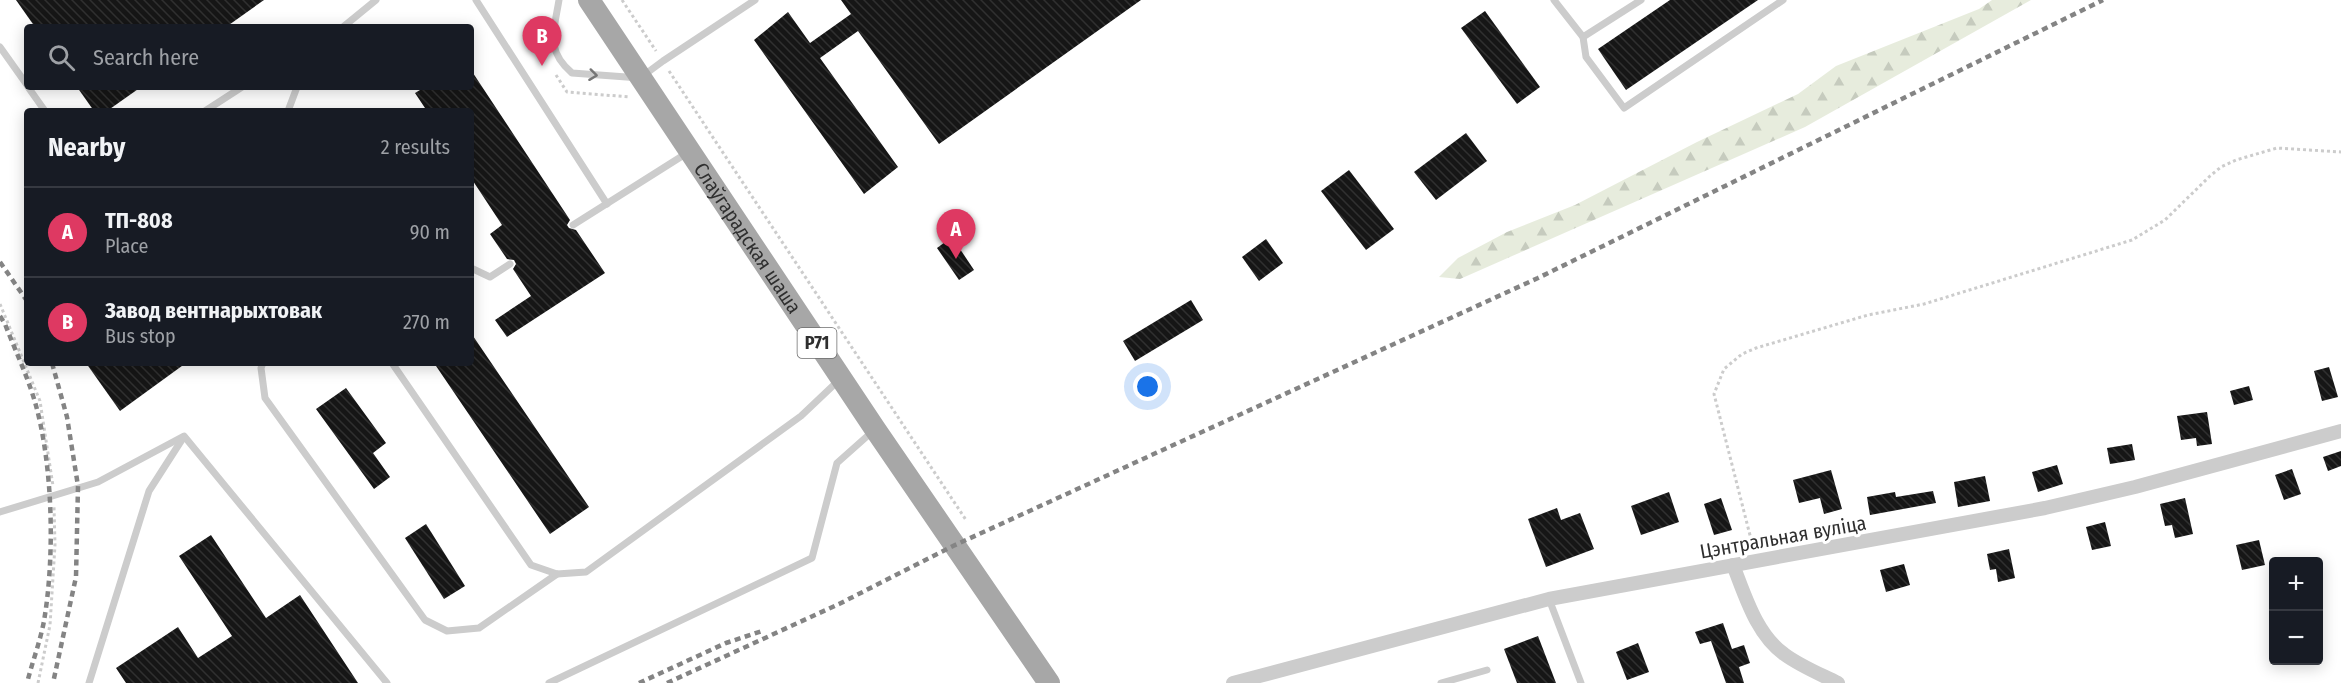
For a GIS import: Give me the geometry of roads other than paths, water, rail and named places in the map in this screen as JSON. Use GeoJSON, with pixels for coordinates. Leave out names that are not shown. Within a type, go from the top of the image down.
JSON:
{"type":"FeatureCollection","features":[{"type":"Feature","properties":{"kind":"main road","name":"Слаўгарадская шаша"},"geometry":{"type":"LineString","coordinates":[[590,0],[637,88],[689,152],[1049,683]]}},
{"type":"Feature","properties":{"kind":"street","name":"Цэнтральная вуліца"},"geometry":{"type":"LineString","coordinates":[[1233,683],[1258,679],[1549,599],[1946,528],[2045,508],[2135,487],[2341,430]]}},
{"type":"Feature","properties":{"kind":"street"},"geometry":{"type":"LineString","coordinates":[[1733,565],[1758,622],[1774,646],[1784,655],[1838,683]]}},
{"type":"Feature","properties":{"kind":"lane"},"geometry":{"type":"LineString","coordinates":[[347,24],[375,0]]}},
{"type":"Feature","properties":{"kind":"lane"},"geometry":{"type":"LineString","coordinates":[[476,0],[607,204]]}},
{"type":"Feature","properties":{"kind":"lane"},"geometry":{"type":"LineString","coordinates":[[559,0],[552,40],[554,49],[566,67],[573,73],[637,88],[663,61],[755,0]]}},
{"type":"Feature","properties":{"kind":"lane"},"geometry":{"type":"LineString","coordinates":[[1554,0],[1583,37],[1586,57],[1624,108],[1783,0]]}},
{"type":"Feature","properties":{"kind":"lane"},"geometry":{"type":"LineString","coordinates":[[1583,37],[1641,0]]}},
{"type":"Feature","properties":{"kind":"lane"},"geometry":{"type":"LineString","coordinates":[[0,47],[24,80]]}},
{"type":"Feature","properties":{"kind":"lane"},"geometry":{"type":"LineString","coordinates":[[31,90],[43,108]]}},
{"type":"Feature","properties":{"kind":"lane"},"geometry":{"type":"LineString","coordinates":[[210,108],[238,90]]}},
{"type":"Feature","properties":{"kind":"lane"},"geometry":{"type":"LineString","coordinates":[[289,108],[296,90]]}},
{"type":"Feature","properties":{"kind":"lane"},"geometry":{"type":"LineString","coordinates":[[573,225],[689,152]]}},
{"type":"Feature","properties":{"kind":"lane"},"geometry":{"type":"LineString","coordinates":[[474,269],[490,277],[510,264]]}},
{"type":"Feature","properties":{"kind":"lane"},"geometry":{"type":"LineString","coordinates":[[262,366],[265,398],[425,620],[447,631],[479,628],[557,574]]}},
{"type":"Feature","properties":{"kind":"lane"},"geometry":{"type":"LineString","coordinates":[[394,366],[531,565],[557,574],[586,572],[801,416],[841,379]]}},
{"type":"Feature","properties":{"kind":"lane"},"geometry":{"type":"LineString","coordinates":[[549,683],[812,558],[837,463],[875,429]]}},
{"type":"Feature","properties":{"kind":"lane"},"geometry":{"type":"LineString","coordinates":[[0,512],[98,482],[184,436]]}},
{"type":"Feature","properties":{"kind":"lane"},"geometry":{"type":"LineString","coordinates":[[89,683],[149,490],[184,436]]}},
{"type":"Feature","properties":{"kind":"lane"},"geometry":{"type":"LineString","coordinates":[[184,436],[387,683]]}},
{"type":"Feature","properties":{"kind":"lane"},"geometry":{"type":"LineString","coordinates":[[1549,599],[1581,683]]}},
{"type":"Feature","properties":{"kind":"lane"},"geometry":{"type":"LineString","coordinates":[[1441,683],[1487,670]]}},
{"type":"Feature","properties":{"kind":"railway"},"geometry":{"type":"LineString","coordinates":[[667,683],[839,604],[953,546],[1538,278],[2103,0]]}},
{"type":"Feature","properties":{"kind":"railway"},"geometry":{"type":"LineString","coordinates":[[0,262],[24,297]]}},
{"type":"Feature","properties":{"kind":"railway"},"geometry":{"type":"LineString","coordinates":[[0,316],[35,402],[46,454],[49,482],[51,540],[48,596],[42,629],[27,683]]}},
{"type":"Feature","properties":{"kind":"railway"},"geometry":{"type":"LineString","coordinates":[[53,366],[67,417],[78,486],[76,577],[53,683]]}},
{"type":"Feature","properties":{"kind":"railway"},"geometry":{"type":"LineString","coordinates":[[639,683],[726,643],[762,631]]}},
{"type":"Feature","properties":{"kind":"place","name":"Завод вентнарыхтовак"},"geometry":{"type":"Point","coordinates":[542,66]}},
{"type":"Feature","properties":{"kind":"place","name":"ТП-808"},"geometry":{"type":"Point","coordinates":[956,259]}}]}
